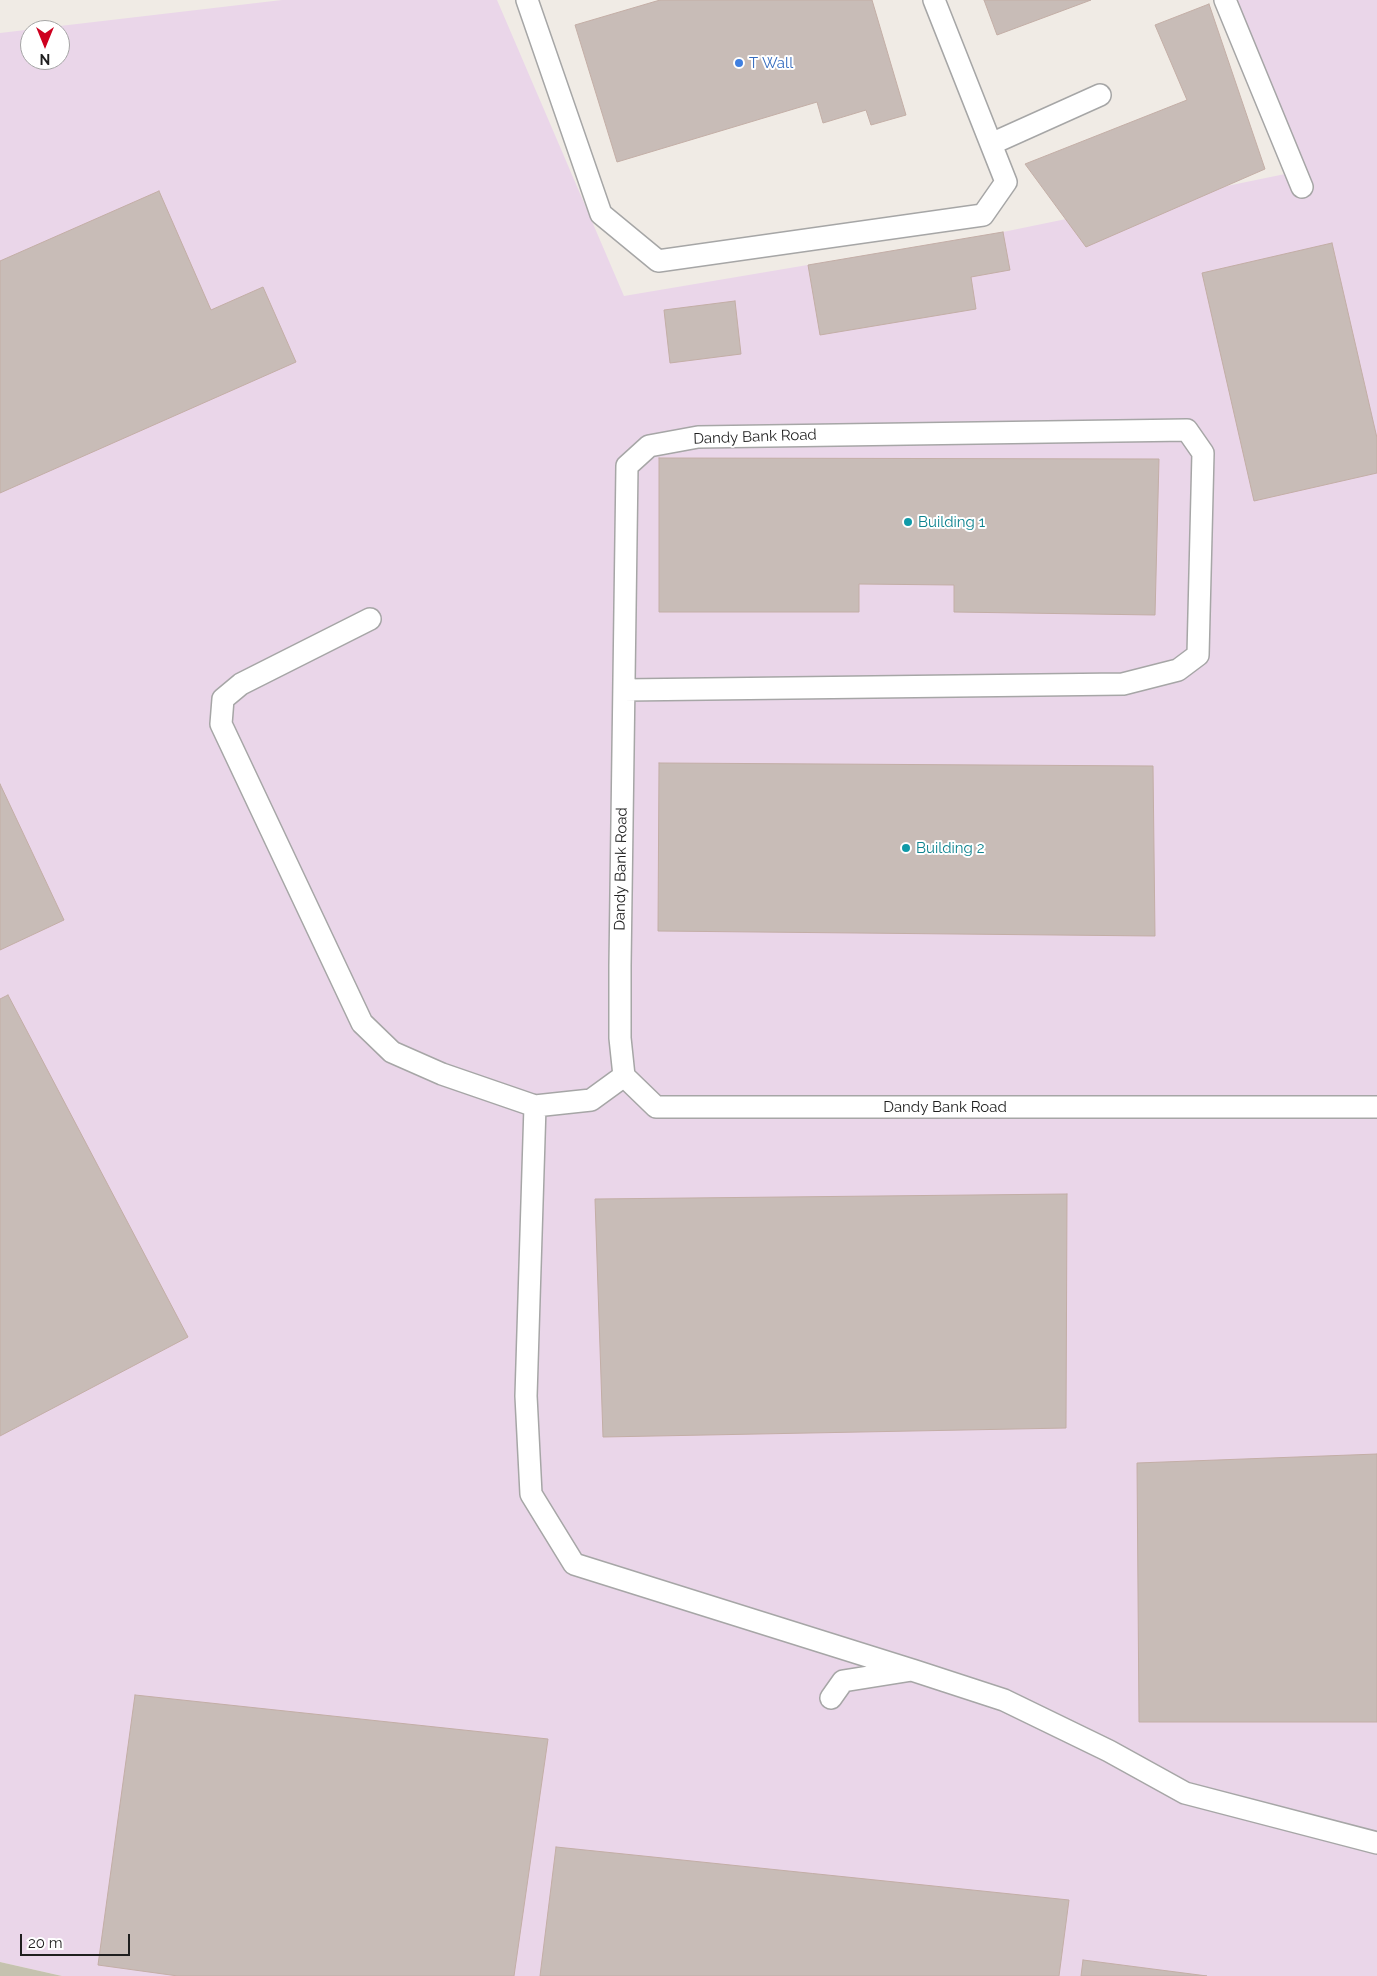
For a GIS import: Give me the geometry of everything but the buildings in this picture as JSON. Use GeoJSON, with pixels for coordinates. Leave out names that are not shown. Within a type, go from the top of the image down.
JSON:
{"type":"FeatureCollection","features":[{"type":"Feature","properties":{"kind":"lane"},"geometry":{"type":"LineString","coordinates":[[527,0],[601,214],[658,261],[983,215],[1006,182],[934,0]]}},
{"type":"Feature","properties":{"kind":"lane"},"geometry":{"type":"LineString","coordinates":[[1225,0],[1302,187]]}},
{"type":"Feature","properties":{"kind":"lane"},"geometry":{"type":"LineString","coordinates":[[991,144],[1100,95]]}},
{"type":"Feature","properties":{"kind":"lane","name":"Dandy Bank Road"},"geometry":{"type":"LineString","coordinates":[[624,690],[1123,684],[1178,670],[1198,655],[1202,453],[1187,430],[698,437],[649,446],[627,466],[624,690],[620,1038],[624,1076],[656,1107],[1377,1107]]}},
{"type":"Feature","properties":{"kind":"lane"},"geometry":{"type":"LineString","coordinates":[[370,619],[241,684],[222,699],[221,724],[362,1023],[392,1052],[442,1074],[535,1106],[591,1100],[624,1076]]}},
{"type":"Feature","properties":{"kind":"lane"},"geometry":{"type":"LineString","coordinates":[[535,1106],[526,1396],[530,1494],[574,1564],[1004,1700],[1109,1751],[1185,1793],[1377,1843]]}},
{"type":"Feature","properties":{"kind":"lane"},"geometry":{"type":"LineString","coordinates":[[831,1698],[843,1681],[912,1670]]}},
{"type":"Feature","properties":{"kind":"shaded area"},"geometry":{"type":"Polygon","coordinates":[[[282,0],[497,0],[624,296],[1003,232],[1290,173],[1225,0],[1377,0],[1377,1976],[62,1976],[0,1962],[0,33],[20,31],[20,70],[70,70],[70,25],[282,0]]]}},
{"type":"Feature","properties":{"kind":"shaded area"},"geometry":{"type":"Polygon","coordinates":[[[0,1962],[62,1976],[0,1976],[0,1962]]]}},
{"type":"Feature","properties":{"kind":"place","name":"T Wall"},"geometry":{"type":"Point","coordinates":[739,63]}},
{"type":"Feature","properties":{"kind":"place","name":"Building 1"},"geometry":{"type":"Point","coordinates":[908,522]}},
{"type":"Feature","properties":{"kind":"place","name":"Building 2"},"geometry":{"type":"Point","coordinates":[906,848]}}]}
